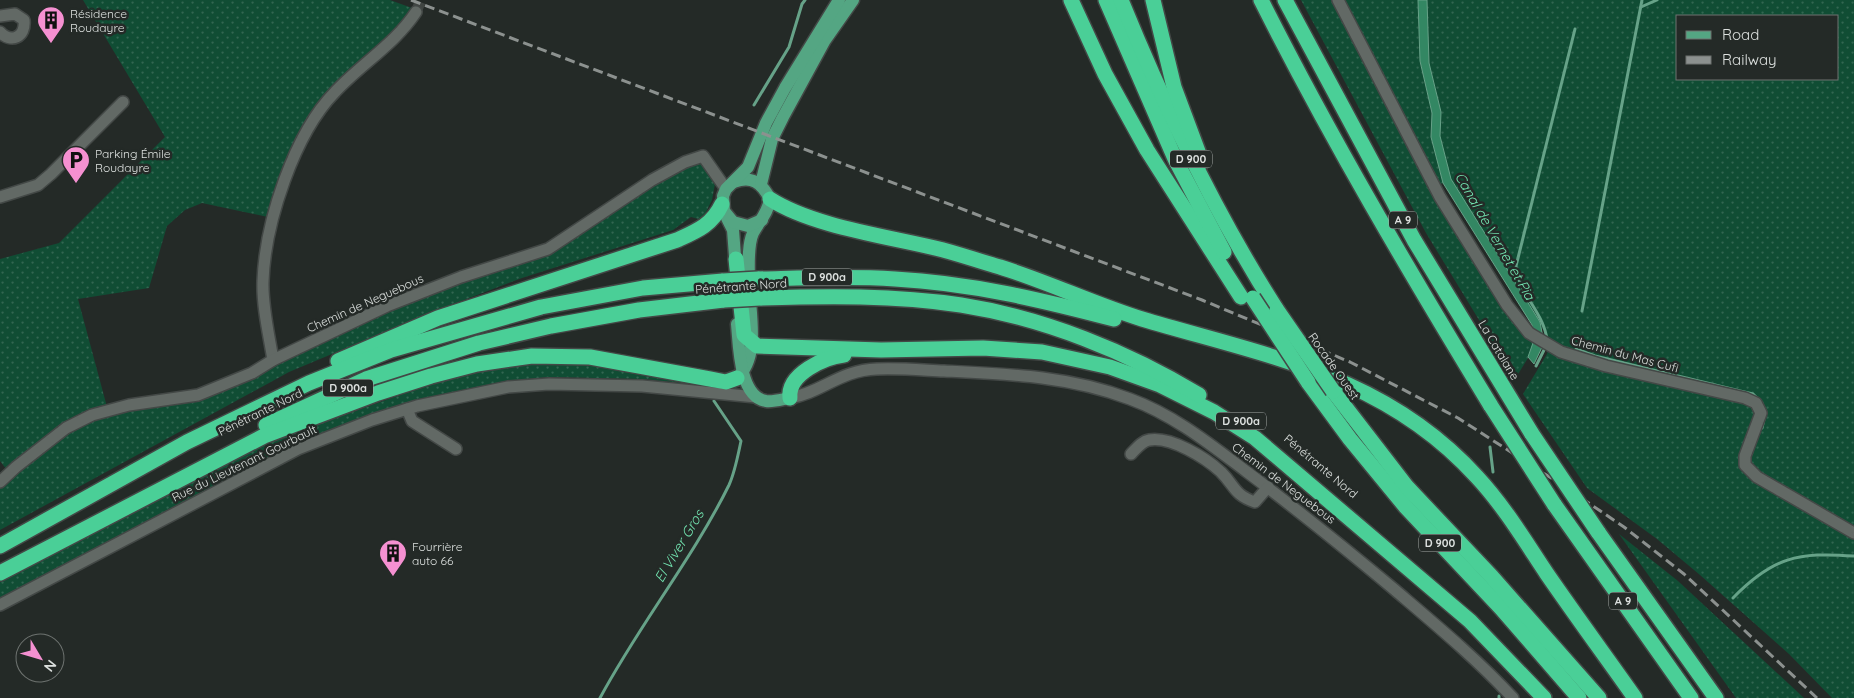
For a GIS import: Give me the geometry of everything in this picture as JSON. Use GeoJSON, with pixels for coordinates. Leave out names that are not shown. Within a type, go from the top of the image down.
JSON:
{"type":"FeatureCollection","features":[{"type":"Feature","properties":{"kind":"highway","name":"D 900"},"geometry":{"type":"LineString","coordinates":[[1071,0],[1105,74],[1147,150],[1247,298],[1304,377],[1350,439],[1405,506],[1501,608],[1579,698]]}},
{"type":"Feature","properties":{"kind":"highway","name":"D 900"},"geometry":{"type":"LineString","coordinates":[[1106,0],[1176,161],[1247,298]]}},
{"type":"Feature","properties":{"kind":"highway","name":"Rocade Ouest"},"geometry":{"type":"LineString","coordinates":[[1121,0],[1188,153],[1225,225],[1277,310],[1333,391],[1408,487],[1492,577],[1599,698]]}},
{"type":"Feature","properties":{"kind":"highway","name":"D 900"},"geometry":{"type":"LineString","coordinates":[[1153,0],[1174,86],[1201,160],[1260,283]]}},
{"type":"Feature","properties":{"kind":"highway","name":"A 9"},"geometry":{"type":"LineString","coordinates":[[1261,0],[1294,66],[1393,246],[1490,406],[1554,504],[1691,698]]}},
{"type":"Feature","properties":{"kind":"highway","name":"La Catalane"},"geometry":{"type":"LineString","coordinates":[[1285,0],[1414,240],[1532,434],[1598,532],[1716,698]]}},
{"type":"Feature","properties":{"kind":"highway"},"geometry":{"type":"LineString","coordinates":[[770,199],[787,208],[817,219],[938,248],[1004,268],[1111,309],[1262,352],[1304,377]]}},
{"type":"Feature","properties":{"kind":"highway"},"geometry":{"type":"LineString","coordinates":[[187,442],[294,380],[438,318],[677,240],[705,227],[717,214],[725,211]]}},
{"type":"Feature","properties":{"kind":"highway"},"geometry":{"type":"LineString","coordinates":[[736,259],[744,335],[757,346],[881,350],[983,348],[1042,352],[1110,367],[1160,385],[1214,412],[1255,438],[1470,621]]}},
{"type":"Feature","properties":{"kind":"highway","name":"Pénétrante Nord"},"geometry":{"type":"LineString","coordinates":[[0,546],[187,442],[309,384],[391,350],[541,307],[643,288],[758,279],[839,277],[895,279],[961,286],[1034,298],[1304,377]]}},
{"type":"Feature","properties":{"kind":"highway","name":"Pénétrante Nord"},"geometry":{"type":"LineString","coordinates":[[2,571],[240,437],[366,379],[479,343],[551,326],[639,310],[724,300],[880,297],[962,305],[1008,315],[1058,330],[1168,376],[1259,434],[1436,586],[1470,621]]}},
{"type":"Feature","properties":{"kind":"highway"},"geometry":{"type":"LineString","coordinates":[[790,398],[790,392],[794,384],[817,362],[837,356],[881,350]]}},
{"type":"Feature","properties":{"kind":"highway"},"geometry":{"type":"LineString","coordinates":[[2,571],[264,436],[378,393],[468,366],[532,356],[590,357],[726,382],[743,371]]}},
{"type":"Feature","properties":{"kind":"highway","name":"D 900a"},"geometry":{"type":"LineString","coordinates":[[1304,377],[1334,378],[1388,404],[1417,424],[1477,477],[1507,514],[1635,698]]}},
{"type":"Feature","properties":{"kind":"highway"},"geometry":{"type":"LineString","coordinates":[[0,536],[121,478]]}},
{"type":"Feature","properties":{"kind":"highway","name":"D 900a"},"geometry":{"type":"LineString","coordinates":[[1470,621],[1544,698]]}},
{"type":"Feature","properties":{"kind":"main road"},"geometry":{"type":"LineString","coordinates":[[790,398],[761,399],[755,385],[743,371],[736,322],[736,259],[733,230],[725,211],[730,185],[748,167],[766,123],[780,97],[839,0]]}},
{"type":"Feature","properties":{"kind":"main road"},"geometry":{"type":"LineString","coordinates":[[761,184],[772,139],[825,40],[853,0]]}},
{"type":"Feature","properties":{"kind":"main road"},"geometry":{"type":"LineString","coordinates":[[730,185],[748,179],[761,184],[770,199],[766,214],[753,234],[750,249],[749,310],[752,343],[743,371]]}},
{"type":"Feature","properties":{"kind":"main road"},"geometry":{"type":"LineString","coordinates":[[725,211],[740,225],[755,224],[762,220]]}},
{"type":"Feature","properties":{"kind":"street","name":"Chemin du Mas Cufi"},"geometry":{"type":"LineString","coordinates":[[1338,0],[1440,197],[1507,305],[1530,333],[1549,346],[1606,366],[1745,398],[1756,403],[1761,413],[1745,456],[1746,465],[1757,477],[1854,533]]}},
{"type":"Feature","properties":{"kind":"street"},"geometry":{"type":"LineString","coordinates":[[273,360],[262,283],[264,256],[280,196],[313,117],[335,91],[406,27],[416,12]]}},
{"type":"Feature","properties":{"kind":"street"},"geometry":{"type":"LineString","coordinates":[[0,16],[14,14],[24,20],[25,28],[19,37],[12,39],[5,38],[0,32]]}},
{"type":"Feature","properties":{"kind":"street"},"geometry":{"type":"LineString","coordinates":[[0,197],[38,184],[51,174],[123,102]]}},
{"type":"Feature","properties":{"kind":"street","name":"Chemin de Neguebous"},"geometry":{"type":"LineString","coordinates":[[0,482],[66,428],[92,415],[129,405],[198,394],[252,373],[273,360],[397,302],[461,277],[548,249],[652,180],[685,162],[703,156],[717,175],[730,185]]}},
{"type":"Feature","properties":{"kind":"street","name":"Chemin de Neguebous"},"geometry":{"type":"LineString","coordinates":[[790,398],[802,396],[837,377],[852,372],[877,369],[1009,374],[1088,384],[1133,399],[1163,414],[1195,434],[1268,487],[1343,546],[1442,630],[1513,698]]}},
{"type":"Feature","properties":{"kind":"street","name":"Rue du Lieutenant Gourbault"},"geometry":{"type":"LineString","coordinates":[[0,605],[298,449],[372,420],[407,409],[508,387],[549,384],[642,386],[761,399]]}},
{"type":"Feature","properties":{"kind":"street"},"geometry":{"type":"LineString","coordinates":[[407,409],[412,421],[456,449]]}},
{"type":"Feature","properties":{"kind":"street"},"geometry":{"type":"LineString","coordinates":[[1131,454],[1149,440],[1169,441],[1214,466],[1237,493],[1245,498],[1255,502],[1268,487]]}},
{"type":"Feature","properties":{"kind":"shaded area"},"geometry":{"type":"Polygon","coordinates":[[[83,0],[390,0],[412,8],[384,40],[331,88],[309,116],[285,165],[268,217],[202,203],[185,210],[167,226],[149,288],[78,299],[107,407],[7,470],[0,461],[0,259],[59,243],[165,137],[83,0]]]}},
{"type":"Feature","properties":{"kind":"shaded area"},"geometry":{"type":"Polygon","coordinates":[[[1301,0],[1333,0],[1430,190],[1471,255],[1534,340],[1531,353],[1515,379],[1426,233],[1301,0]]]}},
{"type":"Feature","properties":{"kind":"shaded area"},"geometry":{"type":"Polygon","coordinates":[[[1344,0],[1418,0],[1420,62],[1432,113],[1431,137],[1443,183],[1439,185],[1344,0]]]}},
{"type":"Feature","properties":{"kind":"shaded area","name":"Canal de Vernet et Pia"},"geometry":{"type":"Polygon","coordinates":[[[1418,0],[1427,0],[1429,63],[1441,112],[1440,136],[1451,179],[1540,322],[1544,343],[1534,364],[1528,357],[1534,340],[1532,325],[1443,183],[1431,137],[1432,113],[1420,61],[1418,0]]]}},
{"type":"Feature","properties":{"kind":"shaded area"},"geometry":{"type":"Polygon","coordinates":[[[1427,0],[1854,0],[1854,698],[1832,698],[1789,654],[1700,575],[1657,539],[1587,488],[1523,394],[1547,354],[1550,341],[1451,179],[1440,136],[1441,112],[1429,63],[1427,0]]]}},
{"type":"Feature","properties":{"kind":"shaded area"},"geometry":{"type":"Polygon","coordinates":[[[702,161],[715,184],[712,200],[702,220],[691,217],[673,230],[522,278],[430,313],[289,372],[0,530],[0,488],[19,470],[69,432],[94,420],[130,410],[199,399],[389,311],[463,281],[550,253],[655,184],[702,161]]]}},
{"type":"Feature","properties":{"kind":"shaded area"},"geometry":{"type":"Polygon","coordinates":[[[533,364],[589,365],[697,382],[710,386],[643,379],[549,377],[507,381],[415,400],[370,414],[296,443],[0,598],[0,582],[267,443],[433,383],[478,372],[533,364]]]}},
{"type":"Feature","properties":{"kind":"shaded area"},"geometry":{"type":"Polygon","coordinates":[[[1619,534],[1678,581],[1804,698],[1736,698],[1619,534]]]}},
{"type":"Feature","properties":{"kind":"waterway","name":"El Viver Gros"},"geometry":{"type":"LineString","coordinates":[[754,105],[789,47],[802,4],[805,0]]}},
{"type":"Feature","properties":{"kind":"waterway"},"geometry":{"type":"LineString","coordinates":[[1582,311],[1642,0]]}},
{"type":"Feature","properties":{"kind":"waterway"},"geometry":{"type":"LineString","coordinates":[[1641,7],[1657,0]]}},
{"type":"Feature","properties":{"kind":"waterway"},"geometry":{"type":"LineString","coordinates":[[1547,340],[1541,321],[1521,285],[1516,266],[1575,29]]}},
{"type":"Feature","properties":{"kind":"waterway"},"geometry":{"type":"LineString","coordinates":[[1536,366],[1546,346]]}},
{"type":"Feature","properties":{"kind":"waterway"},"geometry":{"type":"LineString","coordinates":[[1576,349],[1595,356],[1753,394],[1757,398]]}},
{"type":"Feature","properties":{"kind":"waterway","name":"El Viver Gros"},"geometry":{"type":"LineString","coordinates":[[600,698],[615,671],[699,539],[731,480],[741,441],[714,401]]}},
{"type":"Feature","properties":{"kind":"waterway"},"geometry":{"type":"LineString","coordinates":[[1762,428],[1764,419]]}},
{"type":"Feature","properties":{"kind":"waterway"},"geometry":{"type":"LineString","coordinates":[[1490,447],[1493,472]]}},
{"type":"Feature","properties":{"kind":"waterway"},"geometry":{"type":"LineString","coordinates":[[1733,598],[1747,584],[1761,574],[1788,560],[1817,555],[1854,556]]}},
{"type":"Feature","properties":{"kind":"tunnel"},"geometry":{"type":"LineString","coordinates":[[416,12],[421,0]]}},
{"type":"Feature","properties":{"kind":"railway"},"geometry":{"type":"LineString","coordinates":[[411,0],[1202,300],[1350,362],[1458,418],[1624,527],[1684,574],[1817,698]]}},
{"type":"Feature","properties":{"kind":"place","name":"Résidence Roudayre"},"geometry":{"type":"Point","coordinates":[51,44]}},
{"type":"Feature","properties":{"kind":"place","name":"Parking Émile Roudayre"},"geometry":{"type":"Point","coordinates":[76,184]}},
{"type":"Feature","properties":{"kind":"place","name":"Fourrière auto 66"},"geometry":{"type":"Point","coordinates":[393,577]}}]}
